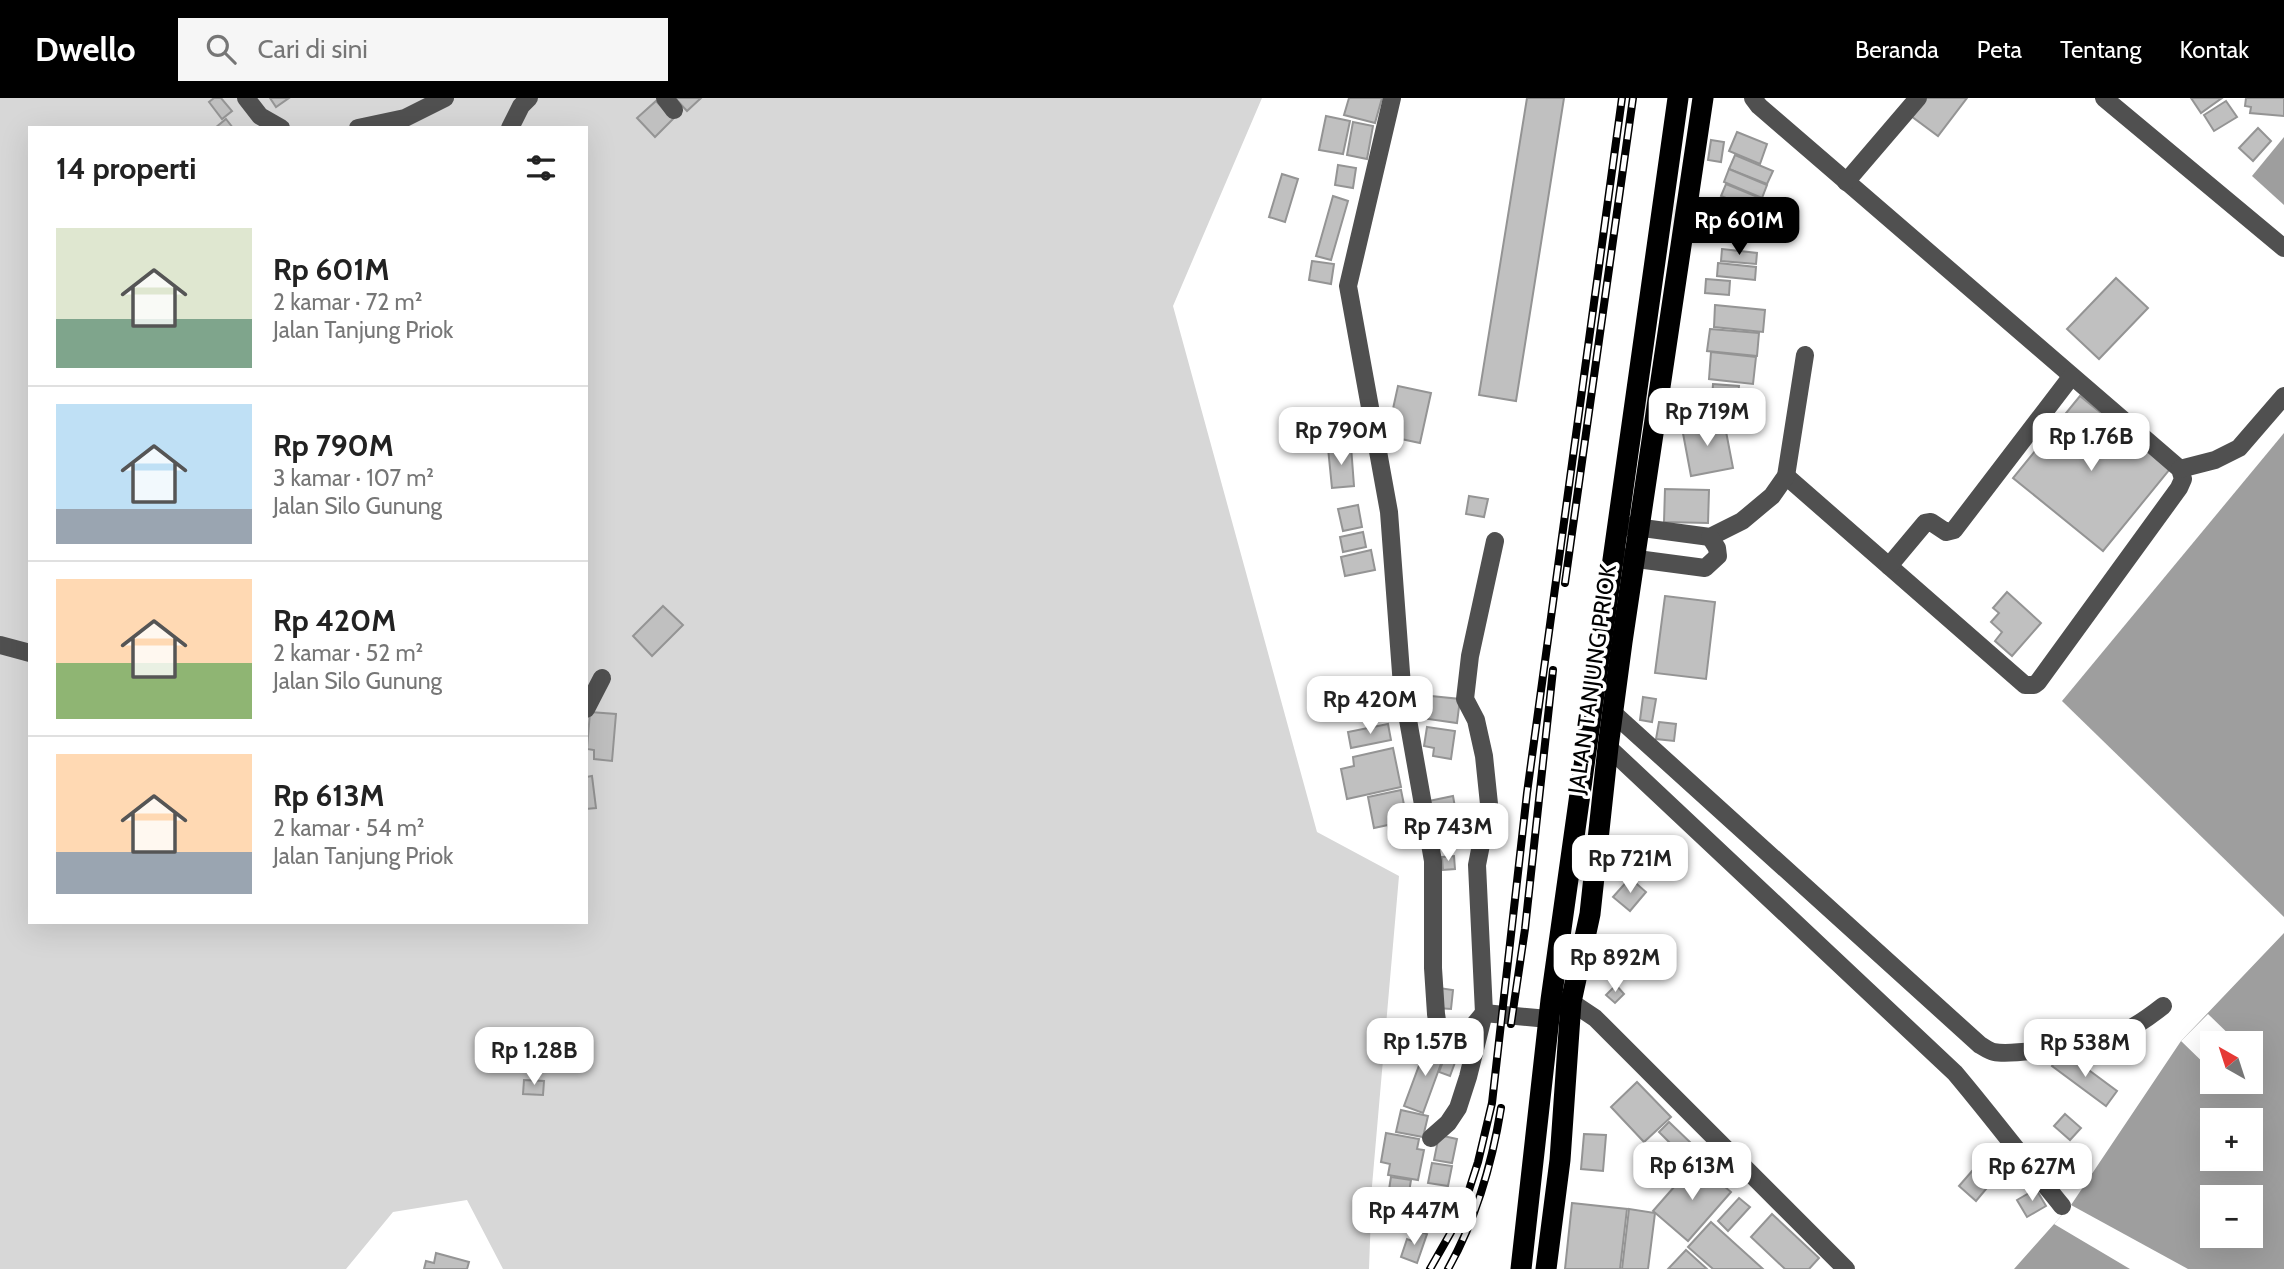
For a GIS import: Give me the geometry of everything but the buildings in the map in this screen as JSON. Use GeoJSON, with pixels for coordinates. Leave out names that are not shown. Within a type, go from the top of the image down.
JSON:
{"type":"FeatureCollection","features":[{"type":"Feature","properties":{"kind":"highway","name":"JALAN TANJUNG PRIOK"},"geometry":{"type":"LineString","coordinates":[[1546,1269],[1560,1160],[1557,1007],[1578,964],[1590,914],[1612,712],[1635,559],[1628,526],[1650,311],[1678,98]]}},
{"type":"Feature","properties":{"kind":"highway","name":"JALAN TANJUNG PRIOK"},"geometry":{"type":"LineString","coordinates":[[1521,1269],[1614,556],[1628,526],[1703,98]]}},
{"type":"Feature","properties":{"kind":"street"},"geometry":{"type":"LineString","coordinates":[[246,98],[260,116],[278,126]]}},
{"type":"Feature","properties":{"kind":"street"},"geometry":{"type":"LineString","coordinates":[[367,126],[405,118],[445,98]]}},
{"type":"Feature","properties":{"kind":"street"},"geometry":{"type":"LineString","coordinates":[[511,126],[521,106],[529,98]]}},
{"type":"Feature","properties":{"kind":"street"},"geometry":{"type":"LineString","coordinates":[[1392,98],[1348,286],[1390,512],[1402,686],[1433,861],[1434,980],[1439,1033],[1443,1041],[1452,1048],[1484,1013],[1557,1007],[1595,1018],[1846,1269]]}},
{"type":"Feature","properties":{"kind":"street"},"geometry":{"type":"LineString","coordinates":[[1753,98],[1846,182],[2180,469],[2183,479],[2038,682],[2025,685],[1786,476]]}},
{"type":"Feature","properties":{"kind":"street"},"geometry":{"type":"LineString","coordinates":[[1846,182],[1918,98]]}},
{"type":"Feature","properties":{"kind":"street"},"geometry":{"type":"LineString","coordinates":[[2104,98],[2284,248]]}},
{"type":"Feature","properties":{"kind":"street"},"geometry":{"type":"LineString","coordinates":[[405,118],[422,126]]}},
{"type":"Feature","properties":{"kind":"street"},"geometry":{"type":"LineString","coordinates":[[1628,526],[1710,537],[1742,521],[1772,496],[1786,476],[1805,355]]}},
{"type":"Feature","properties":{"kind":"street"},"geometry":{"type":"LineString","coordinates":[[1889,566],[1925,523],[1931,522],[1947,532],[1954,530],[2071,377]]}},
{"type":"Feature","properties":{"kind":"street"},"geometry":{"type":"LineString","coordinates":[[2180,469],[2215,460],[2239,448],[2284,396]]}},
{"type":"Feature","properties":{"kind":"street"},"geometry":{"type":"LineString","coordinates":[[1614,556],[1705,568],[1718,556],[1717,548],[1710,537]]}},
{"type":"Feature","properties":{"kind":"street"},"geometry":{"type":"LineString","coordinates":[[1431,1138],[1448,1123],[1458,1108],[1484,1013],[1476,865],[1489,803],[1476,720],[1465,699],[1470,656],[1495,541]]}},
{"type":"Feature","properties":{"kind":"street"},"geometry":{"type":"LineString","coordinates":[[0,645],[28,652]]}},
{"type":"Feature","properties":{"kind":"street"},"geometry":{"type":"LineString","coordinates":[[588,705],[602,678]]}},
{"type":"Feature","properties":{"kind":"street"},"geometry":{"type":"LineString","coordinates":[[1612,712],[1980,1045],[1993,1052],[2012,1053],[2116,1036],[2163,1006]]}},
{"type":"Feature","properties":{"kind":"street"},"geometry":{"type":"LineString","coordinates":[[1608,747],[1955,1073],[2062,1206]]}},
{"type":"Feature","properties":{"kind":"shaded area"},"geometry":{"type":"Polygon","coordinates":[[[0,98],[1262,98],[1173,306],[1317,832],[1399,876],[1372,1186],[1369,1269],[503,1269],[467,1200],[393,1212],[346,1269],[0,1269],[0,98]]]}},
{"type":"Feature","properties":{"kind":"shaded area"},"geometry":{"type":"Polygon","coordinates":[[[2284,137],[2284,205],[2252,176],[2284,137]]]}},
{"type":"Feature","properties":{"kind":"shaded area"},"geometry":{"type":"Polygon","coordinates":[[[2284,433],[2284,917],[2062,701],[2284,433]]]}},
{"type":"Feature","properties":{"kind":"shaded area"},"geometry":{"type":"Polygon","coordinates":[[[2284,933],[2284,1269],[2014,1269],[2071,1205],[2181,1041],[2284,933]]]}},
{"type":"Feature","properties":{"kind":"pier"},"geometry":{"type":"Polygon","coordinates":[[[2208,1014],[2226,1031],[2200,1031],[2200,1059],[2181,1041],[2208,1014]]]}},
{"type":"Feature","properties":{"kind":"pier"},"geometry":{"type":"Polygon","coordinates":[[[2071,1205],[2188,1269],[2130,1269],[2054,1224],[2071,1205]]]}},
{"type":"Feature","properties":{"kind":"railway"},"geometry":{"type":"LineString","coordinates":[[1430,1269],[1454,1227],[1468,1193],[1492,1103],[1527,793],[1622,98]]}},
{"type":"Feature","properties":{"kind":"railway"},"geometry":{"type":"LineString","coordinates":[[1565,583],[1633,98]]}},
{"type":"Feature","properties":{"kind":"railway"},"geometry":{"type":"LineString","coordinates":[[1511,1024],[1525,929],[1553,670]]}},
{"type":"Feature","properties":{"kind":"railway"},"geometry":{"type":"LineString","coordinates":[[1448,1269],[1467,1231],[1482,1191],[1501,1108]]}}]}
